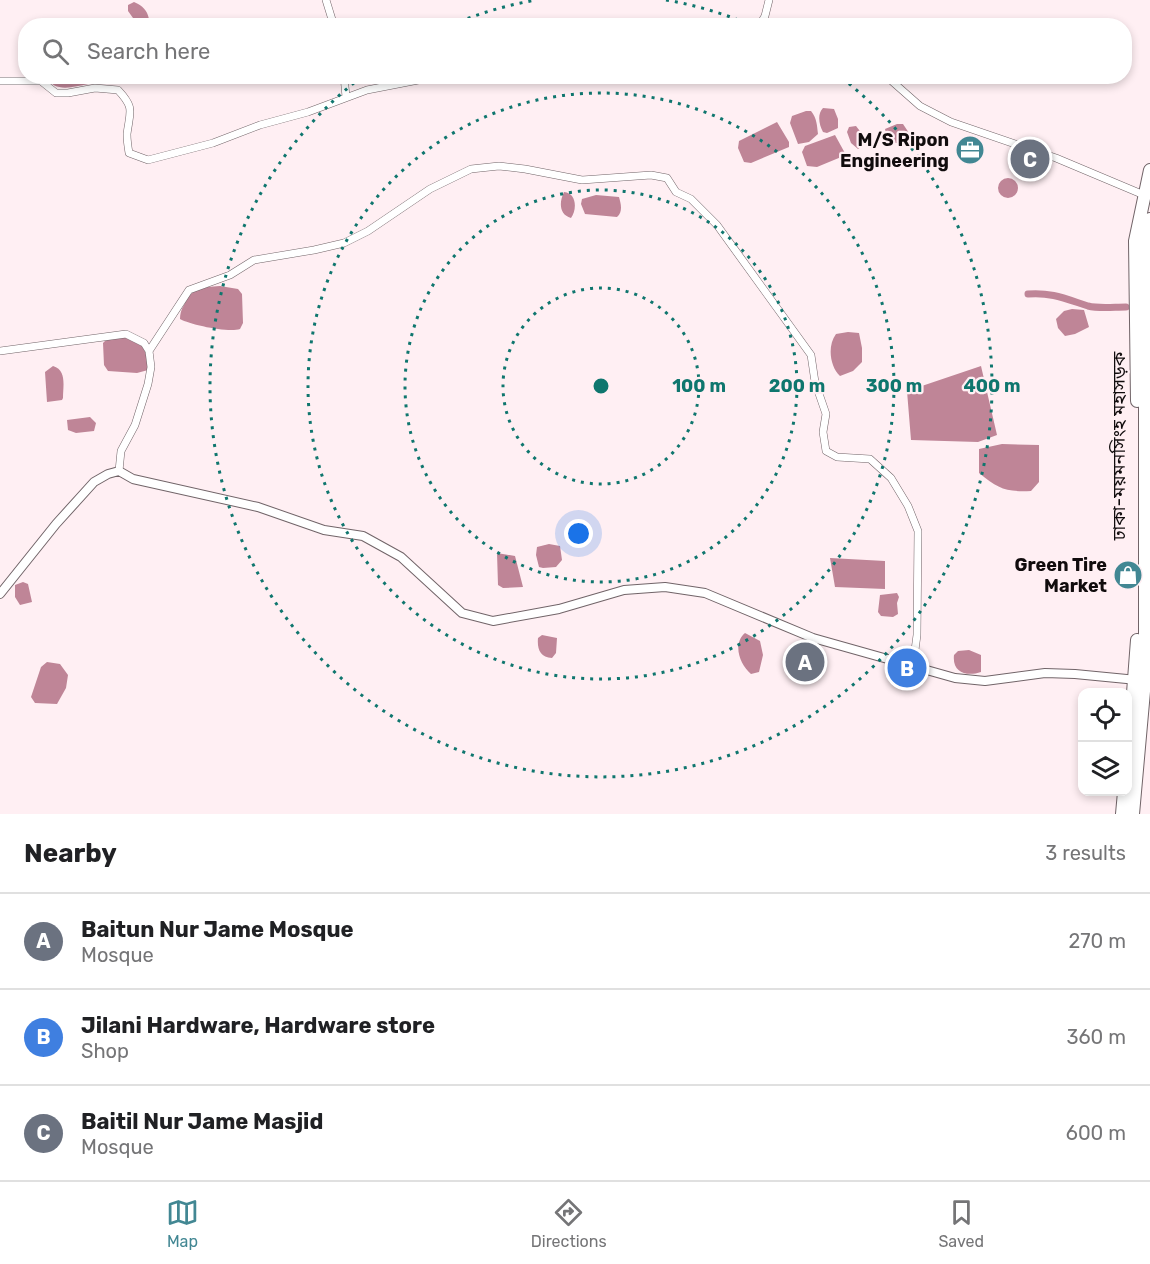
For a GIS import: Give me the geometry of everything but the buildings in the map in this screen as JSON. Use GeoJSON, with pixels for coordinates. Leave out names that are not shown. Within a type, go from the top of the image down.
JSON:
{"type":"FeatureCollection","features":[{"type":"Feature","properties":{"kind":"highway","name":"ঢাকা-ময়মনসিংহ মহাসড়ক"},"geometry":{"type":"LineString","coordinates":[[1143,679],[1138,567],[1135,241],[1150,170]]}},
{"type":"Feature","properties":{"kind":"highway","name":"ঢাকা-ময়মনসিংহ মহাসড়ক"},"geometry":{"type":"LineString","coordinates":[[1131,742],[1143,679],[1150,219]]}},
{"type":"Feature","properties":{"kind":"highway"},"geometry":{"type":"LineString","coordinates":[[1133,814],[1143,679]]}},
{"type":"Feature","properties":{"kind":"highway"},"geometry":{"type":"LineString","coordinates":[[1122,814],[1124,796]]}},
{"type":"Feature","properties":{"kind":"street"},"geometry":{"type":"LineString","coordinates":[[326,0],[332,18]]}},
{"type":"Feature","properties":{"kind":"street"},"geometry":{"type":"LineString","coordinates":[[764,18],[769,0]]}},
{"type":"Feature","properties":{"kind":"street"},"geometry":{"type":"LineString","coordinates":[[0,81],[18,81]]}},
{"type":"Feature","properties":{"kind":"street"},"geometry":{"type":"LineString","coordinates":[[45,84],[56,93],[95,88],[118,90],[130,103],[131,117],[127,135],[129,153],[147,160],[213,143],[367,90],[397,84]]}},
{"type":"Feature","properties":{"kind":"street"},"geometry":{"type":"LineString","coordinates":[[345,84],[346,97]]}},
{"type":"Feature","properties":{"kind":"street"},"geometry":{"type":"LineString","coordinates":[[895,84],[920,106],[951,123],[1056,158],[1144,195]]}},
{"type":"Feature","properties":{"kind":"street"},"geometry":{"type":"LineString","coordinates":[[149,351],[189,290],[230,275],[254,260],[344,243],[368,231],[430,189],[471,169],[499,166],[582,180],[651,175],[667,178],[676,192],[691,200],[717,225],[811,355],[815,382],[826,414],[823,432],[826,451],[837,457],[870,459],[891,478],[908,506],[918,531],[917,635],[914,665]]}},
{"type":"Feature","properties":{"kind":"street"},"geometry":{"type":"LineString","coordinates":[[0,351],[126,334],[144,343],[149,351],[151,367],[148,384],[135,425],[121,451],[119,471]]}},
{"type":"Feature","properties":{"kind":"street"},"geometry":{"type":"LineString","coordinates":[[0,594],[56,524],[94,482],[119,471],[133,478],[258,507],[324,530],[363,536],[401,557],[462,613],[493,621],[559,609],[624,590],[665,587],[705,593],[813,638],[955,678],[985,681],[1045,673],[1143,679]]}},
{"type":"Feature","properties":{"kind":"shaded area"},"geometry":{"type":"Polygon","coordinates":[[[134,2],[142,7],[149,18],[133,18],[128,11],[128,5],[134,2]]]}},
{"type":"Feature","properties":{"kind":"shaded area"},"geometry":{"type":"Polygon","coordinates":[[[53,84],[88,84],[64,88],[53,84]]]}},
{"type":"Feature","properties":{"kind":"shaded area"},"geometry":{"type":"Polygon","coordinates":[[[823,108],[834,109],[838,119],[838,128],[827,133],[823,132],[820,123],[819,116],[823,108]]]}},
{"type":"Feature","properties":{"kind":"shaded area"},"geometry":{"type":"Polygon","coordinates":[[[811,111],[814,116],[818,134],[809,142],[798,144],[790,123],[792,116],[811,111]]]}},
{"type":"Feature","properties":{"kind":"shaded area"},"geometry":{"type":"Polygon","coordinates":[[[777,122],[789,142],[789,147],[751,163],[744,162],[738,148],[739,141],[777,122]]]}},
{"type":"Feature","properties":{"kind":"shaded area"},"geometry":{"type":"Polygon","coordinates":[[[903,124],[911,136],[907,143],[896,143],[888,136],[885,129],[903,124]]]}},
{"type":"Feature","properties":{"kind":"shaded area"},"geometry":{"type":"Polygon","coordinates":[[[856,126],[866,143],[858,149],[851,143],[847,132],[849,127],[856,126]]]}},
{"type":"Feature","properties":{"kind":"shaded area"},"geometry":{"type":"Polygon","coordinates":[[[835,135],[846,155],[817,167],[807,166],[802,152],[805,146],[835,135]]]}},
{"type":"Feature","properties":{"kind":"shaded area"},"geometry":{"type":"Polygon","coordinates":[[[1008,178],[1015,181],[1018,188],[1015,195],[1008,198],[1001,195],[998,188],[1001,181],[1008,178]]]}},
{"type":"Feature","properties":{"kind":"shaded area"},"geometry":{"type":"Polygon","coordinates":[[[564,192],[571,195],[575,202],[571,218],[564,214],[561,208],[564,192]]]}},
{"type":"Feature","properties":{"kind":"shaded area"},"geometry":{"type":"Polygon","coordinates":[[[596,195],[619,197],[621,210],[619,215],[617,217],[585,214],[581,204],[582,199],[596,195]]]}},
{"type":"Feature","properties":{"kind":"shaded area"},"geometry":{"type":"Polygon","coordinates":[[[220,286],[238,289],[242,294],[243,323],[240,329],[210,328],[180,319],[183,307],[190,295],[203,288],[220,286]]]}},
{"type":"Feature","properties":{"kind":"shaded area"},"geometry":{"type":"Polygon","coordinates":[[[1084,310],[1089,327],[1065,336],[1058,328],[1056,319],[1064,311],[1084,310]]]}},
{"type":"Feature","properties":{"kind":"shaded area"},"geometry":{"type":"Polygon","coordinates":[[[859,333],[862,362],[853,371],[840,376],[832,362],[831,344],[836,334],[859,333]]]}},
{"type":"Feature","properties":{"kind":"shaded area"},"geometry":{"type":"Polygon","coordinates":[[[128,337],[144,349],[148,370],[137,373],[108,371],[104,365],[103,343],[107,339],[128,337]]]}},
{"type":"Feature","properties":{"kind":"shaded area"},"geometry":{"type":"Polygon","coordinates":[[[53,366],[62,375],[63,398],[47,402],[45,372],[53,366]]]}},
{"type":"Feature","properties":{"kind":"shaded area"},"geometry":{"type":"Polygon","coordinates":[[[981,366],[997,435],[978,442],[911,440],[907,391],[981,366]]]}},
{"type":"Feature","properties":{"kind":"shaded area"},"geometry":{"type":"Polygon","coordinates":[[[90,417],[96,423],[94,431],[76,433],[68,430],[67,420],[90,417]]]}},
{"type":"Feature","properties":{"kind":"shaded area"},"geometry":{"type":"Polygon","coordinates":[[[1002,444],[1039,445],[1039,482],[1031,491],[1003,488],[979,473],[979,449],[1002,444]]]}},
{"type":"Feature","properties":{"kind":"shaded area"},"geometry":{"type":"Polygon","coordinates":[[[549,544],[560,546],[562,560],[556,567],[539,567],[537,547],[549,544]]]}},
{"type":"Feature","properties":{"kind":"shaded area"},"geometry":{"type":"Polygon","coordinates":[[[497,553],[515,556],[523,587],[503,588],[498,585],[497,553]]]}},
{"type":"Feature","properties":{"kind":"shaded area"},"geometry":{"type":"Polygon","coordinates":[[[830,558],[885,561],[885,589],[835,587],[830,558]]]}},
{"type":"Feature","properties":{"kind":"shaded area"},"geometry":{"type":"Polygon","coordinates":[[[23,582],[28,584],[32,602],[20,605],[15,597],[15,585],[23,582]]]}},
{"type":"Feature","properties":{"kind":"shaded area"},"geometry":{"type":"Polygon","coordinates":[[[897,593],[899,597],[898,614],[893,617],[881,616],[878,612],[880,595],[897,593]]]}},
{"type":"Feature","properties":{"kind":"shaded area"},"geometry":{"type":"Polygon","coordinates":[[[745,633],[760,641],[763,655],[759,672],[751,674],[741,660],[738,648],[745,633]]]}},
{"type":"Feature","properties":{"kind":"shaded area"},"geometry":{"type":"Polygon","coordinates":[[[542,635],[557,638],[556,653],[552,658],[542,654],[539,649],[538,638],[542,635]]]}},
{"type":"Feature","properties":{"kind":"shaded area"},"geometry":{"type":"Polygon","coordinates":[[[969,650],[981,655],[981,672],[965,673],[955,666],[954,655],[958,651],[969,650]]]}},
{"type":"Feature","properties":{"kind":"shaded area"},"geometry":{"type":"Polygon","coordinates":[[[47,662],[60,664],[68,675],[66,688],[57,704],[35,703],[31,697],[41,667],[47,662]]]}},
{"type":"Feature","properties":{"kind":"waterway"},"geometry":{"type":"LineString","coordinates":[[1028,294],[1051,295],[1092,307],[1126,307]]}},
{"type":"Feature","properties":{"kind":"place","name":"M/S Ripon Engineering"},"geometry":{"type":"Point","coordinates":[970,150]}},
{"type":"Feature","properties":{"kind":"place","name":"Baitil Nur Jame Masjid"},"geometry":{"type":"Point","coordinates":[1030,159]}},
{"type":"Feature","properties":{"kind":"place","name":"Green Tire Market"},"geometry":{"type":"Point","coordinates":[1128,575]}},
{"type":"Feature","properties":{"kind":"place","name":"Baitun Nur Jame Mosque"},"geometry":{"type":"Point","coordinates":[805,662]}},
{"type":"Feature","properties":{"kind":"place","name":"Jilani Hardware, Hardware store"},"geometry":{"type":"Point","coordinates":[907,668]}}]}
